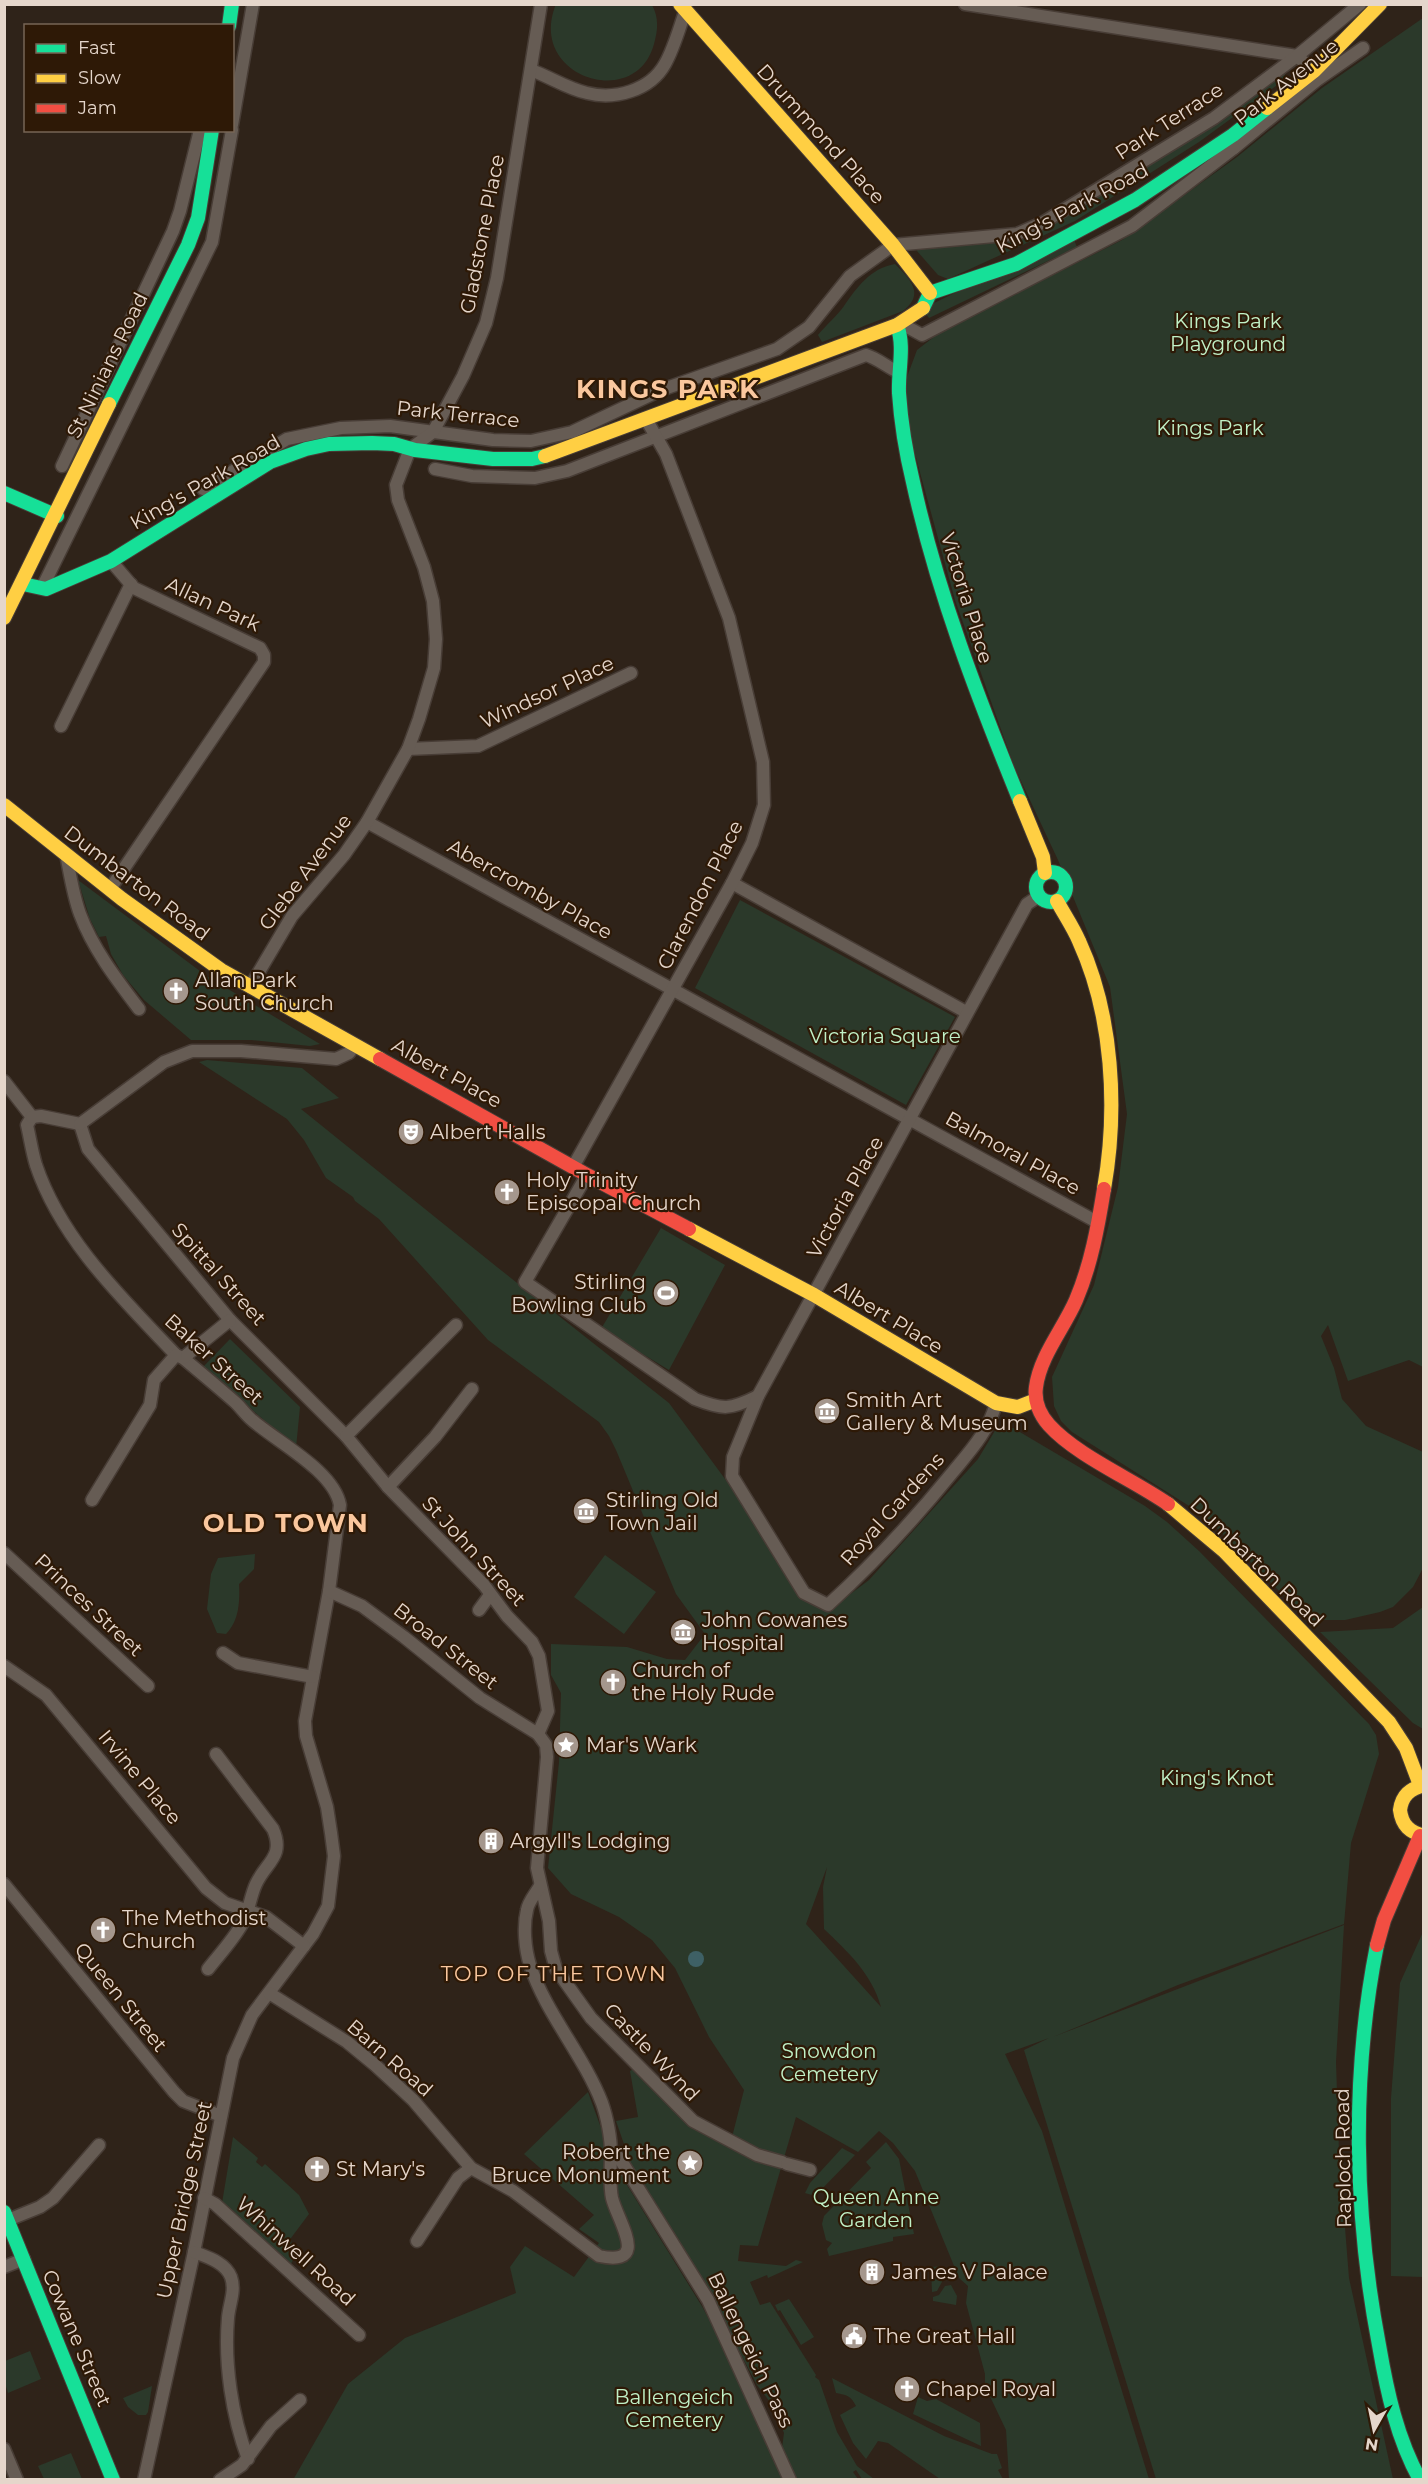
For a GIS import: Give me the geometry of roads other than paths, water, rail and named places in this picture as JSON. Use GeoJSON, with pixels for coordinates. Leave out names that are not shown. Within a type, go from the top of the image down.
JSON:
{"type":"FeatureCollection","features":[{"type":"Feature","properties":{"kind":"street"},"geometry":{"type":"LineString","coordinates":[[229,24],[232,4]]}},
{"type":"Feature","properties":{"kind":"street"},"geometry":{"type":"LineString","coordinates":[[234,113],[253,4]]}},
{"type":"Feature","properties":{"kind":"street","name":"Gladstone Place"},"geometry":{"type":"LineString","coordinates":[[410,449],[433,432],[463,376],[486,323],[497,278],[541,4]]}},
{"type":"Feature","properties":{"kind":"street"},"geometry":{"type":"LineString","coordinates":[[965,4],[1297,56],[1314,71]]}},
{"type":"Feature","properties":{"kind":"street","name":"Park Terrace"},"geometry":{"type":"LineString","coordinates":[[202,489],[286,439],[341,428],[390,426],[493,440],[531,441],[572,432],[661,390],[777,349],[809,327],[850,276],[893,245],[1017,234],[1044,222],[1214,118],[1297,56],[1360,4]]}},
{"type":"Feature","properties":{"kind":"street","name":"King's Park Road"},"geometry":{"type":"LineString","coordinates":[[111,561],[270,462],[288,454],[340,444],[394,444],[410,449],[493,459],[532,459],[558,453],[899,324],[922,309],[930,293],[1016,264],[1135,200],[1230,144],[1314,71],[1380,4]]}},
{"type":"Feature","properties":{"kind":"street"},"geometry":{"type":"LineString","coordinates":[[531,70],[586,93],[614,96],[635,89],[652,80],[664,65],[682,8]]}},
{"type":"Feature","properties":{"kind":"street","name":"Drummond Place"},"geometry":{"type":"LineString","coordinates":[[682,8],[893,245],[930,293]]}},
{"type":"Feature","properties":{"kind":"street","name":"Park Avenue"},"geometry":{"type":"LineString","coordinates":[[899,324],[922,335],[1132,226],[1230,144],[1364,48]]}},
{"type":"Feature","properties":{"kind":"street"},"geometry":{"type":"LineString","coordinates":[[62,466],[173,231],[200,132]]}},
{"type":"Feature","properties":{"kind":"street","name":"St Ninians Road"},"geometry":{"type":"LineString","coordinates":[[8,613],[188,245],[198,218],[212,132]]}},
{"type":"Feature","properties":{"kind":"street"},"geometry":{"type":"LineString","coordinates":[[42,588],[212,242],[232,132]]}},
{"type":"Feature","properties":{"kind":"street","name":"Victoria Place"},"geometry":{"type":"LineString","coordinates":[[899,324],[902,335],[898,372],[906,442],[934,561],[956,637],[979,701],[1043,857],[1045,873]]}},
{"type":"Feature","properties":{"kind":"street"},"geometry":{"type":"LineString","coordinates":[[435,469],[472,476],[535,478],[567,471],[866,355],[875,357],[881,365],[898,372]]}},
{"type":"Feature","properties":{"kind":"street"},"geometry":{"type":"LineString","coordinates":[[92,401],[107,407]]}},
{"type":"Feature","properties":{"kind":"street","name":"Clarendon Place"},"geometry":{"type":"LineString","coordinates":[[573,1167],[732,883],[752,843],[764,805],[763,762],[729,618],[666,454],[646,419]]}},
{"type":"Feature","properties":{"kind":"street","name":"Glebe Avenue"},"geometry":{"type":"LineString","coordinates":[[250,987],[292,916],[339,862],[367,822],[408,749],[434,668],[436,639],[434,601],[424,567],[398,500],[396,485],[410,449]]}},
{"type":"Feature","properties":{"kind":"street"},"geometry":{"type":"LineString","coordinates":[[4,493],[57,516]]}},
{"type":"Feature","properties":{"kind":"street"},"geometry":{"type":"LineString","coordinates":[[23,584],[46,589],[111,561]]}},
{"type":"Feature","properties":{"kind":"street","name":"Allan Park"},"geometry":{"type":"LineString","coordinates":[[110,889],[264,662],[264,655],[260,648],[134,588],[111,561]]}},
{"type":"Feature","properties":{"kind":"street"},"geometry":{"type":"LineString","coordinates":[[61,726],[131,584]]}},
{"type":"Feature","properties":{"kind":"street","name":"Windsor Place"},"geometry":{"type":"LineString","coordinates":[[408,749],[478,746],[631,673]]}},
{"type":"Feature","properties":{"kind":"street","name":"Dumbarton Road"},"geometry":{"type":"LineString","coordinates":[[4,805],[177,940],[250,987]]}},
{"type":"Feature","properties":{"kind":"street","name":"Abercromby Place"},"geometry":{"type":"LineString","coordinates":[[367,822],[673,990]]}},
{"type":"Feature","properties":{"kind":"street"},"geometry":{"type":"LineString","coordinates":[[66,854],[80,913],[90,937],[115,977],[139,1009]]}},
{"type":"Feature","properties":{"kind":"street"},"geometry":{"type":"LineString","coordinates":[[1054,872],[1065,881],[1066,890],[1057,901],[1047,902],[1039,896],[1036,883],[1045,873],[1054,872]]}},
{"type":"Feature","properties":{"kind":"street"},"geometry":{"type":"LineString","coordinates":[[732,883],[966,1012]]}},
{"type":"Feature","properties":{"kind":"street"},"geometry":{"type":"LineString","coordinates":[[673,990],[910,1118],[1027,904],[1039,896]]}},
{"type":"Feature","properties":{"kind":"street"},"geometry":{"type":"LineString","coordinates":[[1036,1400],[1040,1370],[1080,1293],[1092,1252],[1108,1156],[1110,1076],[1093,975],[1073,924],[1057,901]]}},
{"type":"Feature","properties":{"kind":"street","name":"Albert Place"},"geometry":{"type":"LineString","coordinates":[[250,987],[587,1175],[814,1295],[996,1403],[1018,1407],[1036,1400]]}},
{"type":"Feature","properties":{"kind":"street"},"geometry":{"type":"LineString","coordinates":[[4,1082],[32,1117],[41,1116],[80,1124],[164,1062],[192,1051],[241,1051],[336,1059],[349,1053],[355,1045]]}},
{"type":"Feature","properties":{"kind":"street","name":"Baker Street"},"geometry":{"type":"LineString","coordinates":[[32,1117],[27,1125],[36,1165],[52,1202],[67,1229],[121,1297],[180,1357],[252,1420],[279,1438],[339,1496],[340,1505],[329,1591],[313,1677]]}},
{"type":"Feature","properties":{"kind":"street","name":"Victoria Place"},"geometry":{"type":"LineString","coordinates":[[828,1605],[804,1593],[732,1476],[733,1457],[758,1396],[910,1118]]}},
{"type":"Feature","properties":{"kind":"street","name":"Balmoral Place"},"geometry":{"type":"LineString","coordinates":[[910,1118],[1097,1222]]}},
{"type":"Feature","properties":{"kind":"street","name":"Spittal Street"},"geometry":{"type":"LineString","coordinates":[[80,1124],[88,1149],[230,1320],[346,1436]]}},
{"type":"Feature","properties":{"kind":"street"},"geometry":{"type":"LineString","coordinates":[[587,1175],[525,1282],[695,1399],[720,1408],[742,1404],[758,1396]]}},
{"type":"Feature","properties":{"kind":"street"},"geometry":{"type":"LineString","coordinates":[[92,1500],[150,1405],[154,1380],[180,1357],[230,1320]]}},
{"type":"Feature","properties":{"kind":"street"},"geometry":{"type":"LineString","coordinates":[[346,1436],[456,1325]]}},
{"type":"Feature","properties":{"kind":"street"},"geometry":{"type":"LineString","coordinates":[[388,1486],[435,1437],[472,1389]]}},
{"type":"Feature","properties":{"kind":"street","name":"Dumbarton Road"},"geometry":{"type":"LineString","coordinates":[[1036,1400],[1043,1418],[1059,1434],[1155,1494],[1183,1515],[1244,1571],[1389,1722],[1406,1748],[1422,1785]]}},
{"type":"Feature","properties":{"kind":"street","name":"Royal Gardens"},"geometry":{"type":"LineString","coordinates":[[828,1605],[885,1551],[916,1517],[984,1433],[996,1403]]}},
{"type":"Feature","properties":{"kind":"street","name":"St John Street"},"geometry":{"type":"LineString","coordinates":[[346,1436],[388,1486],[484,1585],[490,1595],[532,1642],[539,1656],[548,1711],[538,1734]]}},
{"type":"Feature","properties":{"kind":"street","name":"Princes Street"},"geometry":{"type":"LineString","coordinates":[[4,1553],[148,1686]]}},
{"type":"Feature","properties":{"kind":"street","name":"Broad Street"},"geometry":{"type":"LineString","coordinates":[[329,1591],[362,1606],[480,1698],[538,1734]]}},
{"type":"Feature","properties":{"kind":"street"},"geometry":{"type":"LineString","coordinates":[[479,1610],[490,1595]]}},
{"type":"Feature","properties":{"kind":"street"},"geometry":{"type":"LineString","coordinates":[[224,1653],[238,1663],[313,1677]]}},
{"type":"Feature","properties":{"kind":"street","name":"Irvine Place"},"geometry":{"type":"LineString","coordinates":[[4,1666],[46,1695],[206,1888],[225,1903],[266,1917],[304,1946]]}},
{"type":"Feature","properties":{"kind":"street","name":"Upper Bridge Street"},"geometry":{"type":"LineString","coordinates":[[144,2480],[194,2252],[233,2058],[252,2015],[314,1934],[328,1906],[334,1856],[327,1807],[306,1736],[305,1722],[313,1677]]}},
{"type":"Feature","properties":{"kind":"street","name":"Castle Wynd"},"geometry":{"type":"LineString","coordinates":[[538,1734],[546,1745],[547,1757],[538,1841],[540,1886],[549,1921],[551,1951],[556,1969],[576,1999],[637,2067],[693,2121],[757,2155],[810,2170]]}},
{"type":"Feature","properties":{"kind":"street"},"geometry":{"type":"LineString","coordinates":[[208,1969],[243,1923],[257,1880],[274,1858],[277,1850],[277,1839],[273,1829],[216,1754]]}},
{"type":"Feature","properties":{"kind":"street"},"geometry":{"type":"LineString","coordinates":[[1422,1785],[1407,1791],[1399,1811],[1405,1828],[1422,1836]]}},
{"type":"Feature","properties":{"kind":"street","name":"Raploch Road"},"geometry":{"type":"LineString","coordinates":[[1420,2480],[1402,2446],[1377,2338],[1366,2260],[1359,2124],[1363,2050],[1380,1935],[1389,1905],[1413,1859],[1422,1836]]}},
{"type":"Feature","properties":{"kind":"street","name":"Queen Street"},"geometry":{"type":"LineString","coordinates":[[4,1884],[174,2092],[183,2101],[221,2116]]}},
{"type":"Feature","properties":{"kind":"street"},"geometry":{"type":"LineString","coordinates":[[417,2241],[458,2178],[471,2168],[513,2190],[599,2256],[621,2257],[628,2250],[628,2240],[612,2200],[611,2150],[599,2097],[542,1992],[530,1963],[525,1937],[527,1909],[540,1886]]}},
{"type":"Feature","properties":{"kind":"street","name":"Barn Road"},"geometry":{"type":"LineString","coordinates":[[269,1993],[347,2042],[375,2065],[413,2100],[471,2168]]}},
{"type":"Feature","properties":{"kind":"street"},"geometry":{"type":"LineString","coordinates":[[6,2216],[40,2207],[53,2198],[65,2187],[99,2145]]}},
{"type":"Feature","properties":{"kind":"street","name":"Ballengeich Pass"},"geometry":{"type":"LineString","coordinates":[[611,2150],[620,2159],[708,2300],[790,2480]]}},
{"type":"Feature","properties":{"kind":"street","name":"Whinwell Road"},"geometry":{"type":"LineString","coordinates":[[204,2198],[215,2204],[359,2335]]}},
{"type":"Feature","properties":{"kind":"street","name":"Cowane Street"},"geometry":{"type":"LineString","coordinates":[[6,2216],[113,2480]]}},
{"type":"Feature","properties":{"kind":"street"},"geometry":{"type":"LineString","coordinates":[[194,2252],[227,2268],[232,2278],[233,2293],[228,2316],[228,2355],[237,2425],[248,2459]]}},
{"type":"Feature","properties":{"kind":"street"},"geometry":{"type":"LineString","coordinates":[[4,2267],[24,2259]]}},
{"type":"Feature","properties":{"kind":"street"},"geometry":{"type":"LineString","coordinates":[[220,2480],[248,2459],[271,2426],[300,2400]]}},
{"type":"Feature","properties":{"kind":"street"},"geometry":{"type":"LineString","coordinates":[[4,2449],[17,2480]]}},
{"type":"Feature","properties":{"kind":"water"},"geometry":{"type":"Polygon","coordinates":[[[693,1951],[699,1951],[704,1959],[702,1965],[693,1967],[688,1962],[688,1956],[693,1951]]]}},
{"type":"Feature","properties":{"kind":"place","name":"Allan Park South Church"},"geometry":{"type":"Point","coordinates":[176,991]}},
{"type":"Feature","properties":{"kind":"place","name":"Albert Halls"},"geometry":{"type":"Point","coordinates":[411,1132]}},
{"type":"Feature","properties":{"kind":"place","name":"Holy Trinity Episcopal Church"},"geometry":{"type":"Point","coordinates":[507,1192]}},
{"type":"Feature","properties":{"kind":"place","name":"Stirling Bowling Club"},"geometry":{"type":"Point","coordinates":[666,1293]}},
{"type":"Feature","properties":{"kind":"place","name":"Smith Art Gallery & Museum"},"geometry":{"type":"Point","coordinates":[827,1411]}},
{"type":"Feature","properties":{"kind":"place","name":"Stirling Old Town Jail"},"geometry":{"type":"Point","coordinates":[586,1511]}},
{"type":"Feature","properties":{"kind":"place","name":"John Cowanes Hospital"},"geometry":{"type":"Point","coordinates":[683,1632]}},
{"type":"Feature","properties":{"kind":"place","name":"Church of the Holy Rude"},"geometry":{"type":"Point","coordinates":[613,1682]}},
{"type":"Feature","properties":{"kind":"place","name":"Mar's Wark"},"geometry":{"type":"Point","coordinates":[566,1745]}},
{"type":"Feature","properties":{"kind":"place","name":"Argyll's Lodging"},"geometry":{"type":"Point","coordinates":[491,1841]}},
{"type":"Feature","properties":{"kind":"place","name":"The Methodist Church"},"geometry":{"type":"Point","coordinates":[103,1930]}},
{"type":"Feature","properties":{"kind":"place","name":"Robert the Bruce Monument"},"geometry":{"type":"Point","coordinates":[690,2163]}},
{"type":"Feature","properties":{"kind":"place","name":"St Mary's"},"geometry":{"type":"Point","coordinates":[317,2169]}},
{"type":"Feature","properties":{"kind":"place","name":"James V Palace"},"geometry":{"type":"Point","coordinates":[872,2272]}},
{"type":"Feature","properties":{"kind":"place","name":"The Great Hall"},"geometry":{"type":"Point","coordinates":[854,2336]}},
{"type":"Feature","properties":{"kind":"place","name":"Chapel Royal"},"geometry":{"type":"Point","coordinates":[907,2389]}},
{"type":"Feature","properties":{"kind":"district","name":"KINGS PARK"},"geometry":{"type":"Point","coordinates":[668,389]}},
{"type":"Feature","properties":{"kind":"district","name":"OLD TOWN"},"geometry":{"type":"Point","coordinates":[286,1523]}},
{"type":"Feature","properties":{"kind":"district","name":"TOP OF THE TOWN"},"geometry":{"type":"Point","coordinates":[554,1973]}},
{"type":"Feature","properties":{"kind":"park label","name":"Kings Park Playground"},"geometry":{"type":"Point","coordinates":[1228,332]}},
{"type":"Feature","properties":{"kind":"park label","name":"Kings Park"},"geometry":{"type":"Point","coordinates":[1210,428]}},
{"type":"Feature","properties":{"kind":"park label","name":"Victoria Square"},"geometry":{"type":"Point","coordinates":[885,1036]}},
{"type":"Feature","properties":{"kind":"park label","name":"King's Knot"},"geometry":{"type":"Point","coordinates":[1217,1778]}},
{"type":"Feature","properties":{"kind":"park label","name":"Snowdon Cemetery"},"geometry":{"type":"Point","coordinates":[829,2062]}},
{"type":"Feature","properties":{"kind":"park label","name":"Queen Anne Garden"},"geometry":{"type":"Point","coordinates":[876,2208]}},
{"type":"Feature","properties":{"kind":"park label","name":"Ballengeich Cemetery"},"geometry":{"type":"Point","coordinates":[674,2408]}}]}
